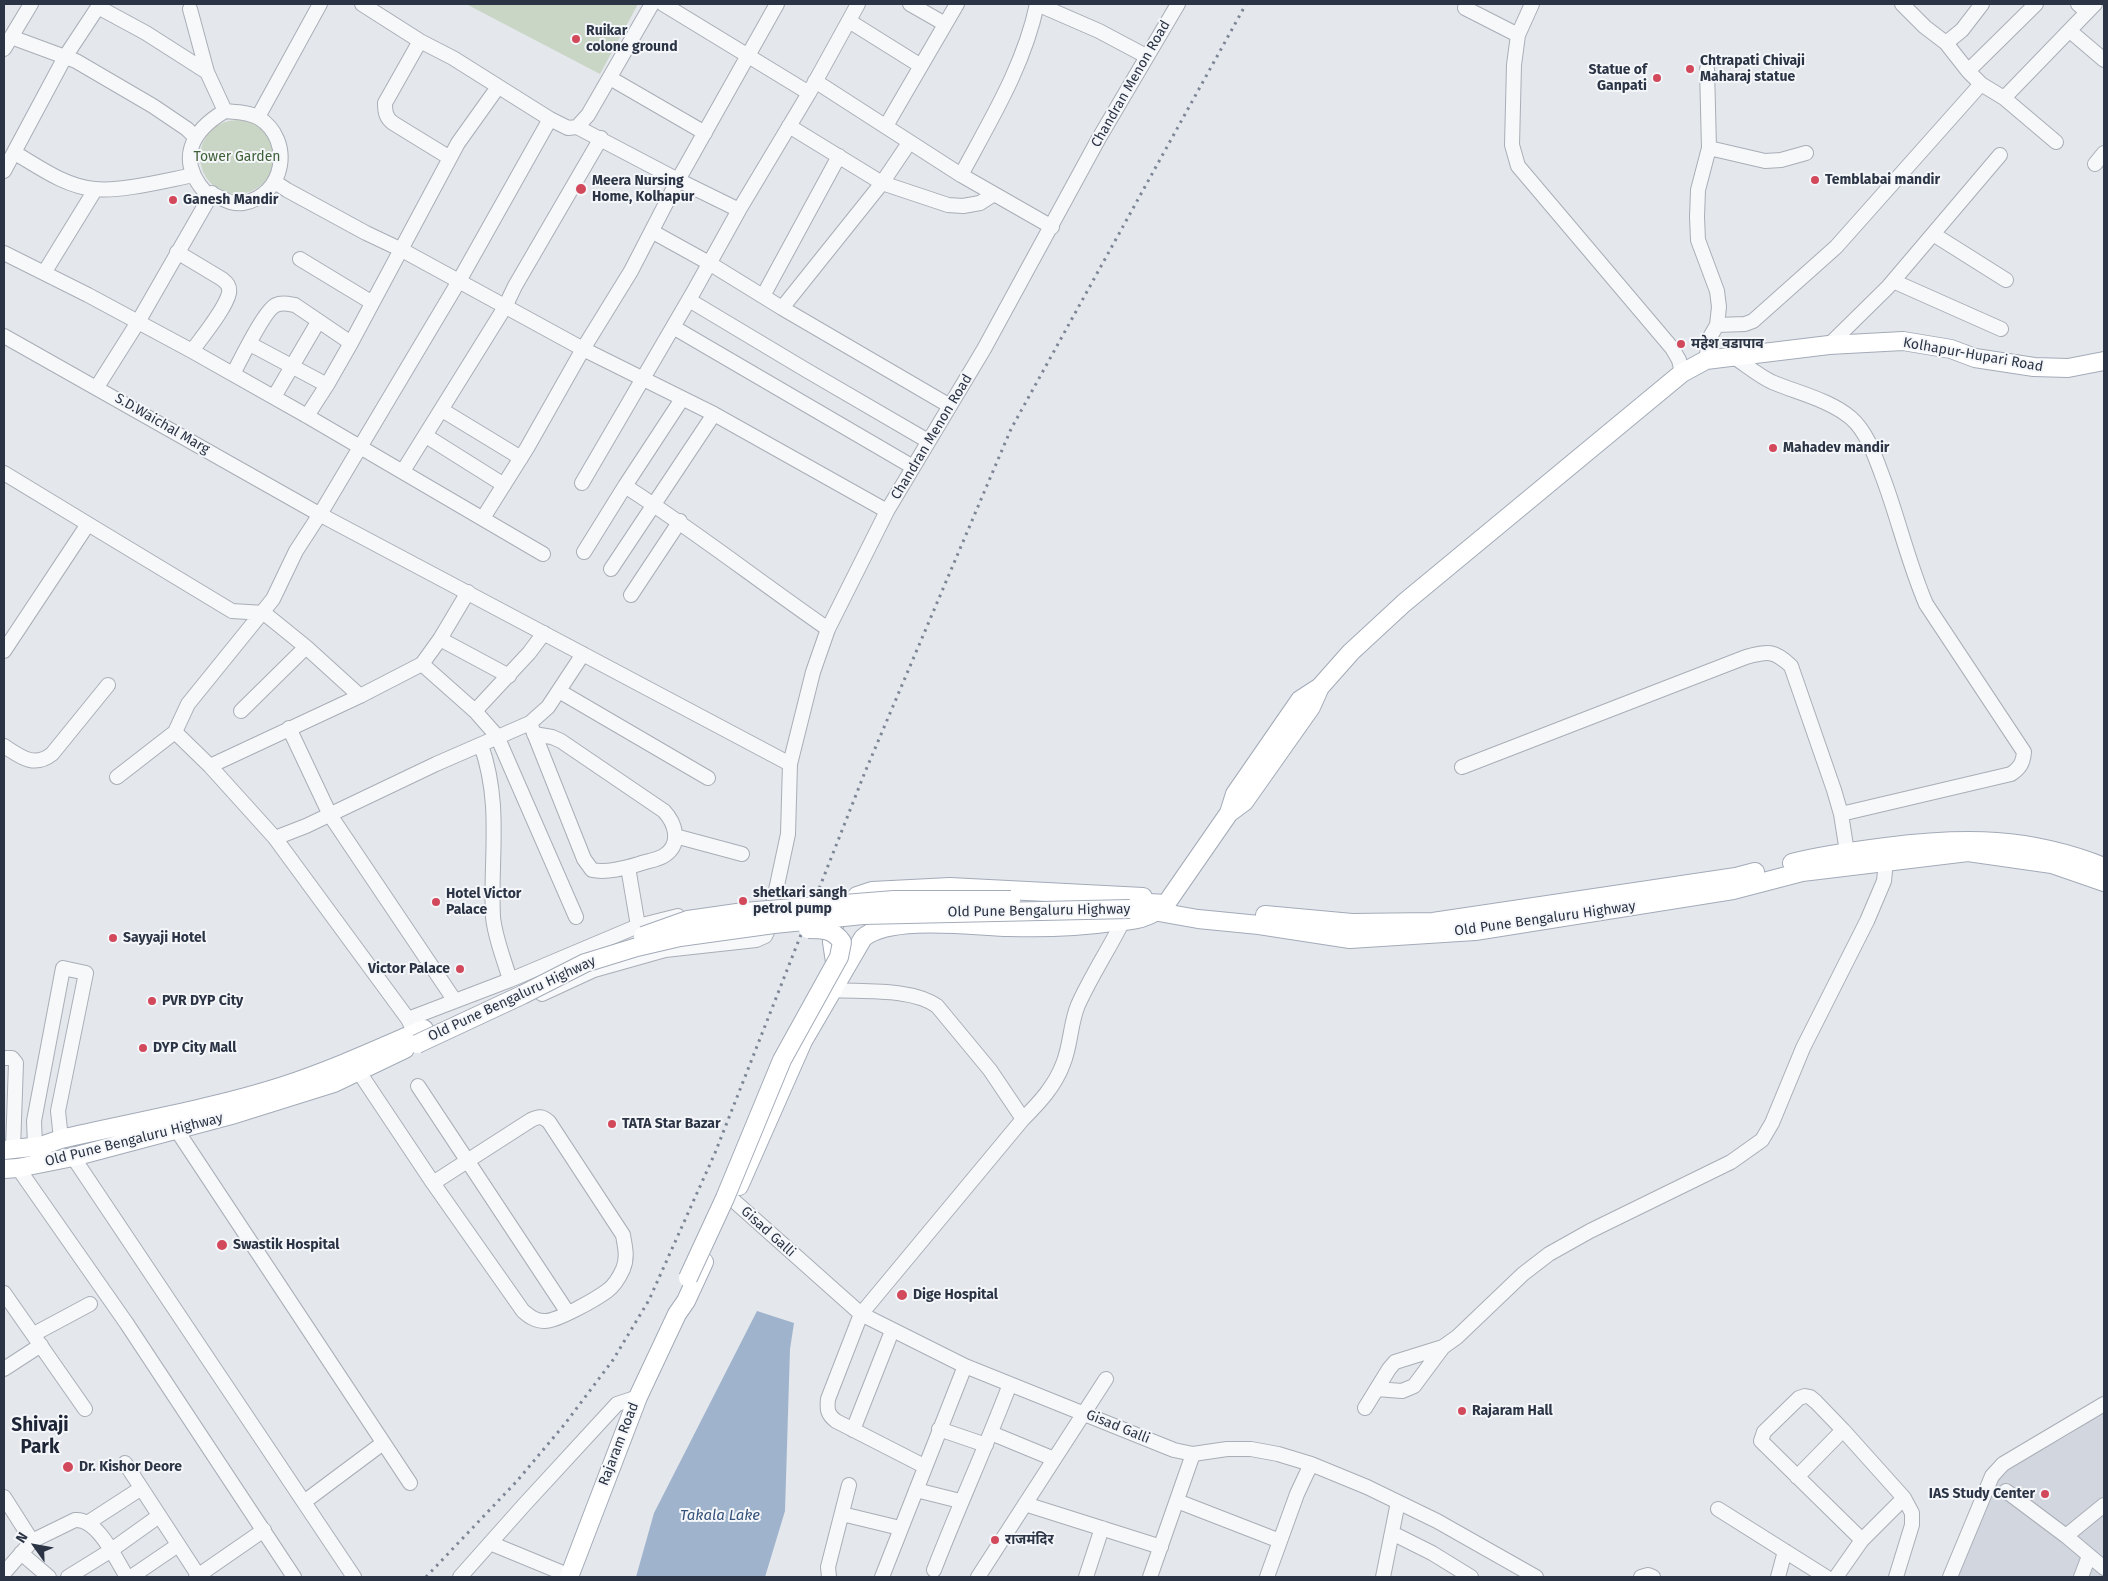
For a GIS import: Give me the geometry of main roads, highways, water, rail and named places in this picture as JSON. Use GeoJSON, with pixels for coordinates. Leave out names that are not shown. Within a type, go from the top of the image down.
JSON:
{"type":"FeatureCollection","features":[{"type":"Feature","properties":{"kind":"main road","name":"Kolhapur-Hupari Road"},"geometry":{"type":"LineString","coordinates":[[1161,908],[1228,813],[1244,802],[1311,707],[1320,687],[1351,652],[1404,603],[1682,373],[1721,358],[1829,345],[1904,341],[1951,350],[1975,358],[2034,368],[2068,368],[2104,361]]}},
{"type":"Feature","properties":{"kind":"main road","name":"Old Pune Bengaluru Highway"},"geometry":{"type":"LineString","coordinates":[[416,1031],[585,963],[637,947],[680,937],[774,924],[863,915],[1128,911],[1161,908],[1352,923],[1433,922],[1736,877],[1847,852],[1930,842],[1974,840],[2018,843],[2074,855],[2104,867]]}},
{"type":"Feature","properties":{"kind":"main road","name":"Old Pune Bengaluru Highway"},"geometry":{"type":"LineString","coordinates":[[1161,908],[1198,919],[1259,925],[1350,939],[1475,931],[1733,890],[1802,872],[1975,853],[2052,864],[2104,882]]}},
{"type":"Feature","properties":{"kind":"main road"},"geometry":{"type":"LineString","coordinates":[[836,985],[832,942],[834,924],[857,896],[872,891],[950,887],[1032,890],[1146,897],[1161,908]]}},
{"type":"Feature","properties":{"kind":"main road","name":"Old Pune Bengaluru Highway"},"geometry":{"type":"LineString","coordinates":[[11,1168],[73,1157],[235,1114],[334,1083],[355,1066],[416,1031],[585,954],[688,920],[744,912],[894,900],[939,899],[1128,911]]}},
{"type":"Feature","properties":{"kind":"main road"},"geometry":{"type":"LineString","coordinates":[[677,1314],[686,1301],[733,1200],[803,1041],[863,938],[871,931],[882,927],[941,923],[1010,927],[1080,927],[1128,911]]}},
{"type":"Feature","properties":{"kind":"main road"},"geometry":{"type":"LineString","coordinates":[[677,1314],[679,1298],[724,1198],[782,1060],[839,957],[842,942],[829,930],[788,929],[774,924]]}},
{"type":"Feature","properties":{"kind":"main road","name":"Old Pune Bengaluru Highway"},"geometry":{"type":"LineString","coordinates":[[8,1150],[51,1143],[61,1139],[231,1100],[355,1066]]}},
{"type":"Feature","properties":{"kind":"main road","name":"Rajaram Road"},"geometry":{"type":"LineString","coordinates":[[570,1576],[638,1396],[677,1314]]}},
{"type":"Feature","properties":{"kind":"water","name":"Takala Lake"},"geometry":{"type":"Polygon","coordinates":[[[757,1311],[794,1323],[790,1349],[785,1511],[765,1577],[636,1577],[654,1513],[757,1311]]]}},
{"type":"Feature","properties":{"kind":"railway"},"geometry":{"type":"LineString","coordinates":[[426,1577],[517,1481],[564,1425],[613,1360],[649,1300],[715,1153],[865,772],[1011,429],[1246,4]]}},
{"type":"Feature","properties":{"kind":"place","name":"Ruikar colone ground"},"geometry":{"type":"Point","coordinates":[576,39]}},
{"type":"Feature","properties":{"kind":"place","name":"Chtrapati Chivaji Maharaj statue"},"geometry":{"type":"Point","coordinates":[1690,69]}},
{"type":"Feature","properties":{"kind":"place","name":"Statue of Ganpati"},"geometry":{"type":"Point","coordinates":[1657,78]}},
{"type":"Feature","properties":{"kind":"place","name":"Temblabai mandir"},"geometry":{"type":"Point","coordinates":[1815,180]}},
{"type":"Feature","properties":{"kind":"place","name":"Meera Nursing Home, Kolhapur"},"geometry":{"type":"Point","coordinates":[581,189]}},
{"type":"Feature","properties":{"kind":"place","name":"Ganesh Mandir"},"geometry":{"type":"Point","coordinates":[173,200]}},
{"type":"Feature","properties":{"kind":"place","name":"महेश वडापाव"},"geometry":{"type":"Point","coordinates":[1681,344]}},
{"type":"Feature","properties":{"kind":"place","name":"Mahadev mandir"},"geometry":{"type":"Point","coordinates":[1773,448]}},
{"type":"Feature","properties":{"kind":"place","name":"shetkari sangh petrol pump"},"geometry":{"type":"Point","coordinates":[743,901]}},
{"type":"Feature","properties":{"kind":"place","name":"Hotel Victor Palace"},"geometry":{"type":"Point","coordinates":[436,902]}},
{"type":"Feature","properties":{"kind":"place","name":"Sayyaji Hotel"},"geometry":{"type":"Point","coordinates":[113,938]}},
{"type":"Feature","properties":{"kind":"place","name":"Victor Palace"},"geometry":{"type":"Point","coordinates":[460,969]}},
{"type":"Feature","properties":{"kind":"place","name":"PVR DYP City"},"geometry":{"type":"Point","coordinates":[152,1001]}},
{"type":"Feature","properties":{"kind":"place","name":"DYP City Mall"},"geometry":{"type":"Point","coordinates":[143,1048]}},
{"type":"Feature","properties":{"kind":"place","name":"TATA Star Bazar"},"geometry":{"type":"Point","coordinates":[612,1124]}},
{"type":"Feature","properties":{"kind":"place","name":"Swastik Hospital"},"geometry":{"type":"Point","coordinates":[222,1245]}},
{"type":"Feature","properties":{"kind":"place","name":"Dige Hospital"},"geometry":{"type":"Point","coordinates":[902,1295]}},
{"type":"Feature","properties":{"kind":"place","name":"Rajaram Hall"},"geometry":{"type":"Point","coordinates":[1462,1411]}},
{"type":"Feature","properties":{"kind":"place","name":"Dr. Kishor Deore"},"geometry":{"type":"Point","coordinates":[68,1467]}},
{"type":"Feature","properties":{"kind":"place","name":"IAS Study Center"},"geometry":{"type":"Point","coordinates":[2045,1494]}},
{"type":"Feature","properties":{"kind":"place","name":"राजमंदिर"},"geometry":{"type":"Point","coordinates":[995,1540]}},
{"type":"Feature","properties":{"kind":"district","name":"Shivaji Park"},"geometry":{"type":"Point","coordinates":[40,1437]}},
{"type":"Feature","properties":{"kind":"park label","name":"Tower Garden"},"geometry":{"type":"Point","coordinates":[237,157]}}]}
